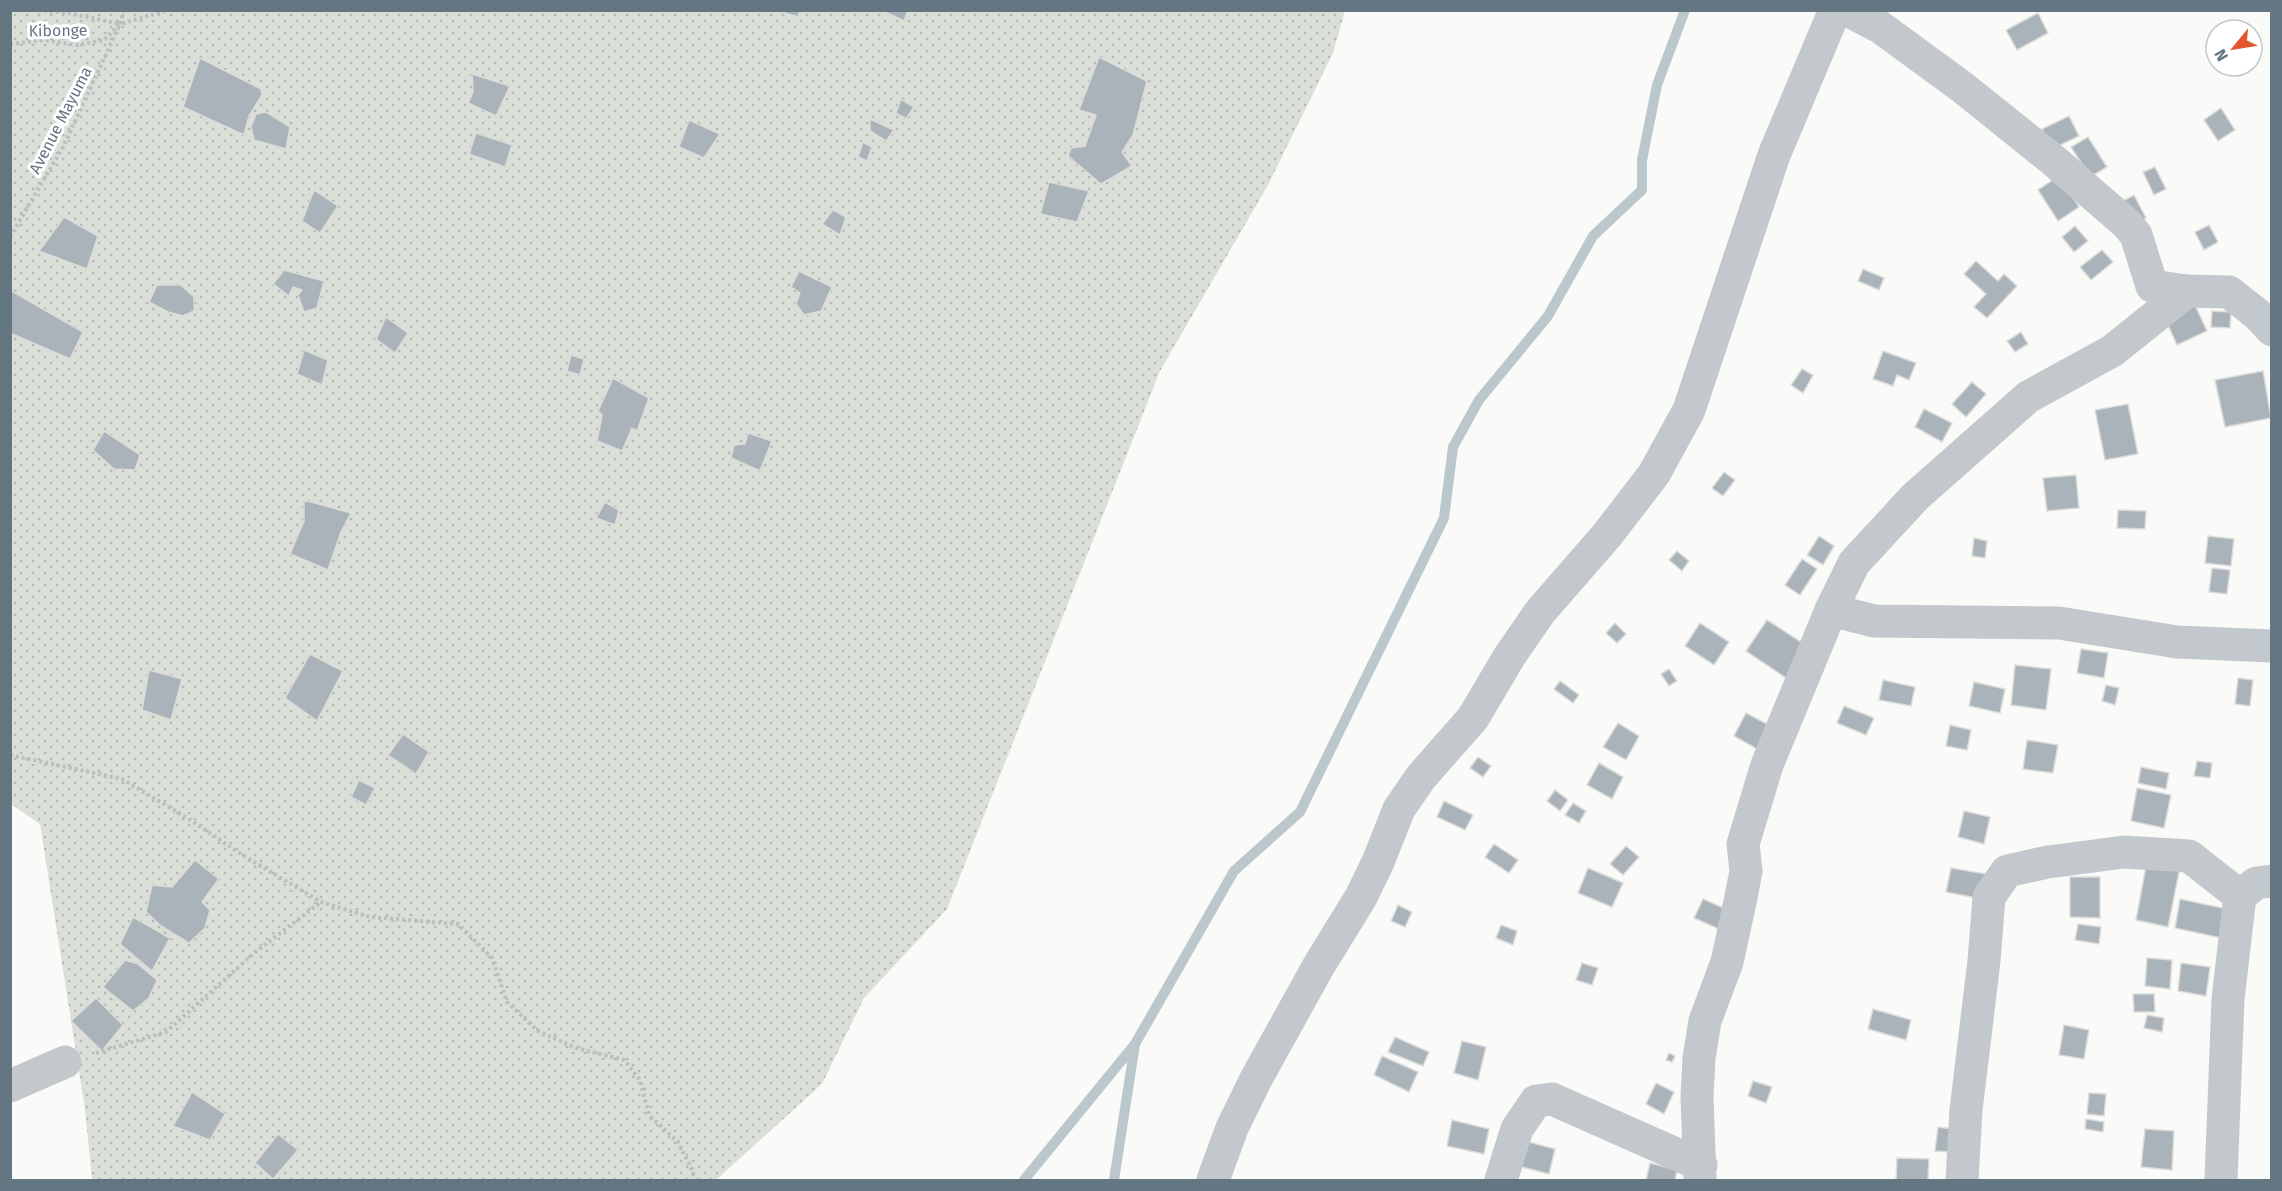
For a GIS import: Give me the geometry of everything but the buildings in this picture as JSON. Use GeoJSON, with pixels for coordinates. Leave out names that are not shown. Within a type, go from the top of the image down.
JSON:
{"type":"FeatureCollection","features":[{"type":"Feature","properties":{"kind":"street"},"geometry":{"type":"LineString","coordinates":[[1214,1180],[1232,1128],[1256,1079],[1318,967],[1361,897],[1399,809],[1421,777],[1473,718],[1509,657],[1540,612],[1607,535],[1654,474],[1689,410],[1774,155],[1835,10]]}},
{"type":"Feature","properties":{"kind":"street"},"geometry":{"type":"LineString","coordinates":[[1847,10],[1880,27],[1962,87],[2053,160],[2127,224],[2136,235],[2152,286],[2187,291],[2229,292],[2257,314],[2271,330]]}},
{"type":"Feature","properties":{"kind":"street"},"geometry":{"type":"LineString","coordinates":[[1501,1180],[1517,1129],[1536,1101],[1552,1099],[1700,1173],[1697,1097],[1699,1058],[1705,1021],[1727,962],[1742,891],[1746,871],[1743,844],[1767,765],[1831,610],[1854,563],[1915,497],[2028,397],[2112,351],[2187,291]]}},
{"type":"Feature","properties":{"kind":"street"},"geometry":{"type":"LineString","coordinates":[[1831,610],[1874,621],[2059,623],[2177,642],[2271,646]]}},
{"type":"Feature","properties":{"kind":"street"},"geometry":{"type":"LineString","coordinates":[[1962,1180],[1966,1110],[1984,961],[1989,897],[2007,871],[2048,862],[2124,852],[2189,856],[2240,896]]}},
{"type":"Feature","properties":{"kind":"street"},"geometry":{"type":"LineString","coordinates":[[2221,1180],[2228,999],[2240,896],[2256,883],[2271,881]]}},
{"type":"Feature","properties":{"kind":"street"},"geometry":{"type":"LineString","coordinates":[[10,1086],[65,1062]]}},
{"type":"Feature","properties":{"kind":"path"},"geometry":{"type":"LineString","coordinates":[[38,10],[68,13],[120,24]]}},
{"type":"Feature","properties":{"kind":"path","name":"Avenue Mayuma"},"geometry":{"type":"LineString","coordinates":[[10,237],[63,147],[120,24],[124,10]]}},
{"type":"Feature","properties":{"kind":"path","name":"Kibonge"},"geometry":{"type":"LineString","coordinates":[[10,44],[43,40],[78,45],[104,40],[120,24],[169,10]]}},
{"type":"Feature","properties":{"kind":"path"},"geometry":{"type":"LineString","coordinates":[[10,755],[122,779],[321,902],[370,917],[458,924],[492,958],[507,1002],[538,1031],[576,1048],[624,1060],[640,1080],[649,1115],[678,1143],[692,1170],[694,1180]]}},
{"type":"Feature","properties":{"kind":"path"},"geometry":{"type":"LineString","coordinates":[[65,1062],[166,1032],[253,954],[321,902]]}},
{"type":"Feature","properties":{"kind":"shaded area"},"geometry":{"type":"Polygon","coordinates":[[[10,11],[1345,11],[1333,53],[1268,185],[1160,371],[947,909],[864,998],[822,1084],[716,1180],[92,1180],[85,1109],[40,824],[11,804],[10,11]]]}},
{"type":"Feature","properties":{"kind":"waterway"},"geometry":{"type":"LineString","coordinates":[[1024,1180],[1135,1044],[1234,871],[1300,812],[1444,518],[1453,447],[1479,400],[1548,316],[1593,236],[1642,190],[1642,160],[1657,85],[1685,10]]}},
{"type":"Feature","properties":{"kind":"waterway"},"geometry":{"type":"LineString","coordinates":[[1114,1180],[1135,1044]]}}]}
